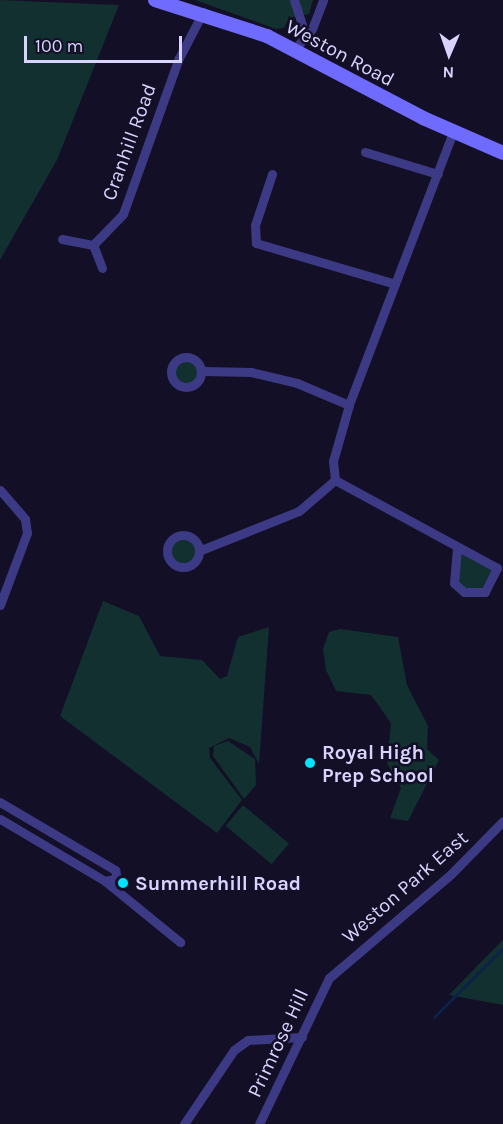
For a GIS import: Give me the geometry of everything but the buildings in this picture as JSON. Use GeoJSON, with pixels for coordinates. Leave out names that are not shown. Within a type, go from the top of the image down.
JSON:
{"type":"FeatureCollection","features":[{"type":"Feature","properties":{"kind":"street","name":"Weston Road"},"geometry":{"type":"LineString","coordinates":[[155,0],[203,12],[295,49],[453,132],[503,153]]}},
{"type":"Feature","properties":{"kind":"street"},"geometry":{"type":"LineString","coordinates":[[294,0],[306,36]]}},
{"type":"Feature","properties":{"kind":"street"},"geometry":{"type":"LineString","coordinates":[[295,49],[306,36],[322,0]]}},
{"type":"Feature","properties":{"kind":"street","name":"Cranhill Road"},"geometry":{"type":"LineString","coordinates":[[93,245],[123,214],[179,58],[203,12]]}},
{"type":"Feature","properties":{"kind":"street"},"geometry":{"type":"LineString","coordinates":[[335,480],[333,461],[349,405],[453,132]]}},
{"type":"Feature","properties":{"kind":"street"},"geometry":{"type":"LineString","coordinates":[[365,152],[438,174]]}},
{"type":"Feature","properties":{"kind":"street"},"geometry":{"type":"LineString","coordinates":[[272,174],[255,225],[253,247],[395,284]]}},
{"type":"Feature","properties":{"kind":"street"},"geometry":{"type":"LineString","coordinates":[[62,239],[93,245],[102,268]]}},
{"type":"Feature","properties":{"kind":"street"},"geometry":{"type":"LineString","coordinates":[[204,371],[251,372],[297,382],[349,405]]}},
{"type":"Feature","properties":{"kind":"street"},"geometry":{"type":"LineString","coordinates":[[335,480],[497,568],[484,592],[464,592],[454,583],[457,547]]}},
{"type":"Feature","properties":{"kind":"street"},"geometry":{"type":"LineString","coordinates":[[201,550],[299,511],[335,480]]}},
{"type":"Feature","properties":{"kind":"street"},"geometry":{"type":"LineString","coordinates":[[0,490],[19,509],[27,533],[0,605]]}},
{"type":"Feature","properties":{"kind":"street"},"geometry":{"type":"LineString","coordinates":[[0,802],[115,870],[117,878],[105,881]]}},
{"type":"Feature","properties":{"kind":"street"},"geometry":{"type":"LineString","coordinates":[[0,819],[105,881],[180,942]]}},
{"type":"Feature","properties":{"kind":"street","name":"Weston Park East"},"geometry":{"type":"LineString","coordinates":[[329,978],[451,874],[503,821]]}},
{"type":"Feature","properties":{"kind":"street","name":"Primrose Hill"},"geometry":{"type":"LineString","coordinates":[[259,1124],[329,978]]}},
{"type":"Feature","properties":{"kind":"street"},"geometry":{"type":"LineString","coordinates":[[184,1124],[241,1045],[302,1036]]}},
{"type":"Feature","properties":{"kind":"green space"},"geometry":{"type":"Polygon","coordinates":[[[0,0],[119,5],[57,160],[0,260],[0,0]]]}},
{"type":"Feature","properties":{"kind":"green space"},"geometry":{"type":"Polygon","coordinates":[[[195,0],[313,0],[309,14],[289,18],[284,28],[276,29],[195,0]]]}},
{"type":"Feature","properties":{"kind":"green space"},"geometry":{"type":"Polygon","coordinates":[[[186,359],[195,363],[199,372],[195,381],[186,385],[177,381],[173,372],[177,363],[186,359]]]}},
{"type":"Feature","properties":{"kind":"green space"},"geometry":{"type":"Polygon","coordinates":[[[183,538],[192,542],[196,551],[192,560],[183,564],[174,560],[170,551],[174,542],[183,538]]]}},
{"type":"Feature","properties":{"kind":"green space"},"geometry":{"type":"Polygon","coordinates":[[[460,553],[492,570],[482,588],[465,588],[458,581],[460,553]]]}},
{"type":"Feature","properties":{"kind":"green space"},"geometry":{"type":"Polygon","coordinates":[[[103,601],[139,616],[160,656],[202,660],[220,679],[227,676],[238,637],[269,627],[259,764],[250,747],[229,738],[209,748],[210,758],[242,800],[217,833],[60,716],[103,601]]]}},
{"type":"Feature","properties":{"kind":"green space"},"geometry":{"type":"Polygon","coordinates":[[[340,629],[398,637],[407,685],[428,726],[427,749],[439,760],[408,821],[390,818],[401,788],[387,763],[391,723],[371,695],[336,691],[326,670],[323,649],[329,632],[340,629]]]}},
{"type":"Feature","properties":{"kind":"green space"},"geometry":{"type":"Polygon","coordinates":[[[228,741],[255,759],[256,785],[244,799],[213,756],[214,746],[228,741]]]}},
{"type":"Feature","properties":{"kind":"green space"},"geometry":{"type":"Polygon","coordinates":[[[243,805],[289,844],[272,864],[226,826],[243,805]]]}},
{"type":"Feature","properties":{"kind":"green space"},"geometry":{"type":"Polygon","coordinates":[[[503,940],[503,1005],[449,995],[482,961],[503,940]]]}},
{"type":"Feature","properties":{"kind":"waterway"},"geometry":{"type":"LineString","coordinates":[[434,1017],[503,948]]}},
{"type":"Feature","properties":{"kind":"place","name":"Royal High Prep School"},"geometry":{"type":"Point","coordinates":[310,763]}},
{"type":"Feature","properties":{"kind":"place","name":"Summerhill Road"},"geometry":{"type":"Point","coordinates":[123,883]}}]}
